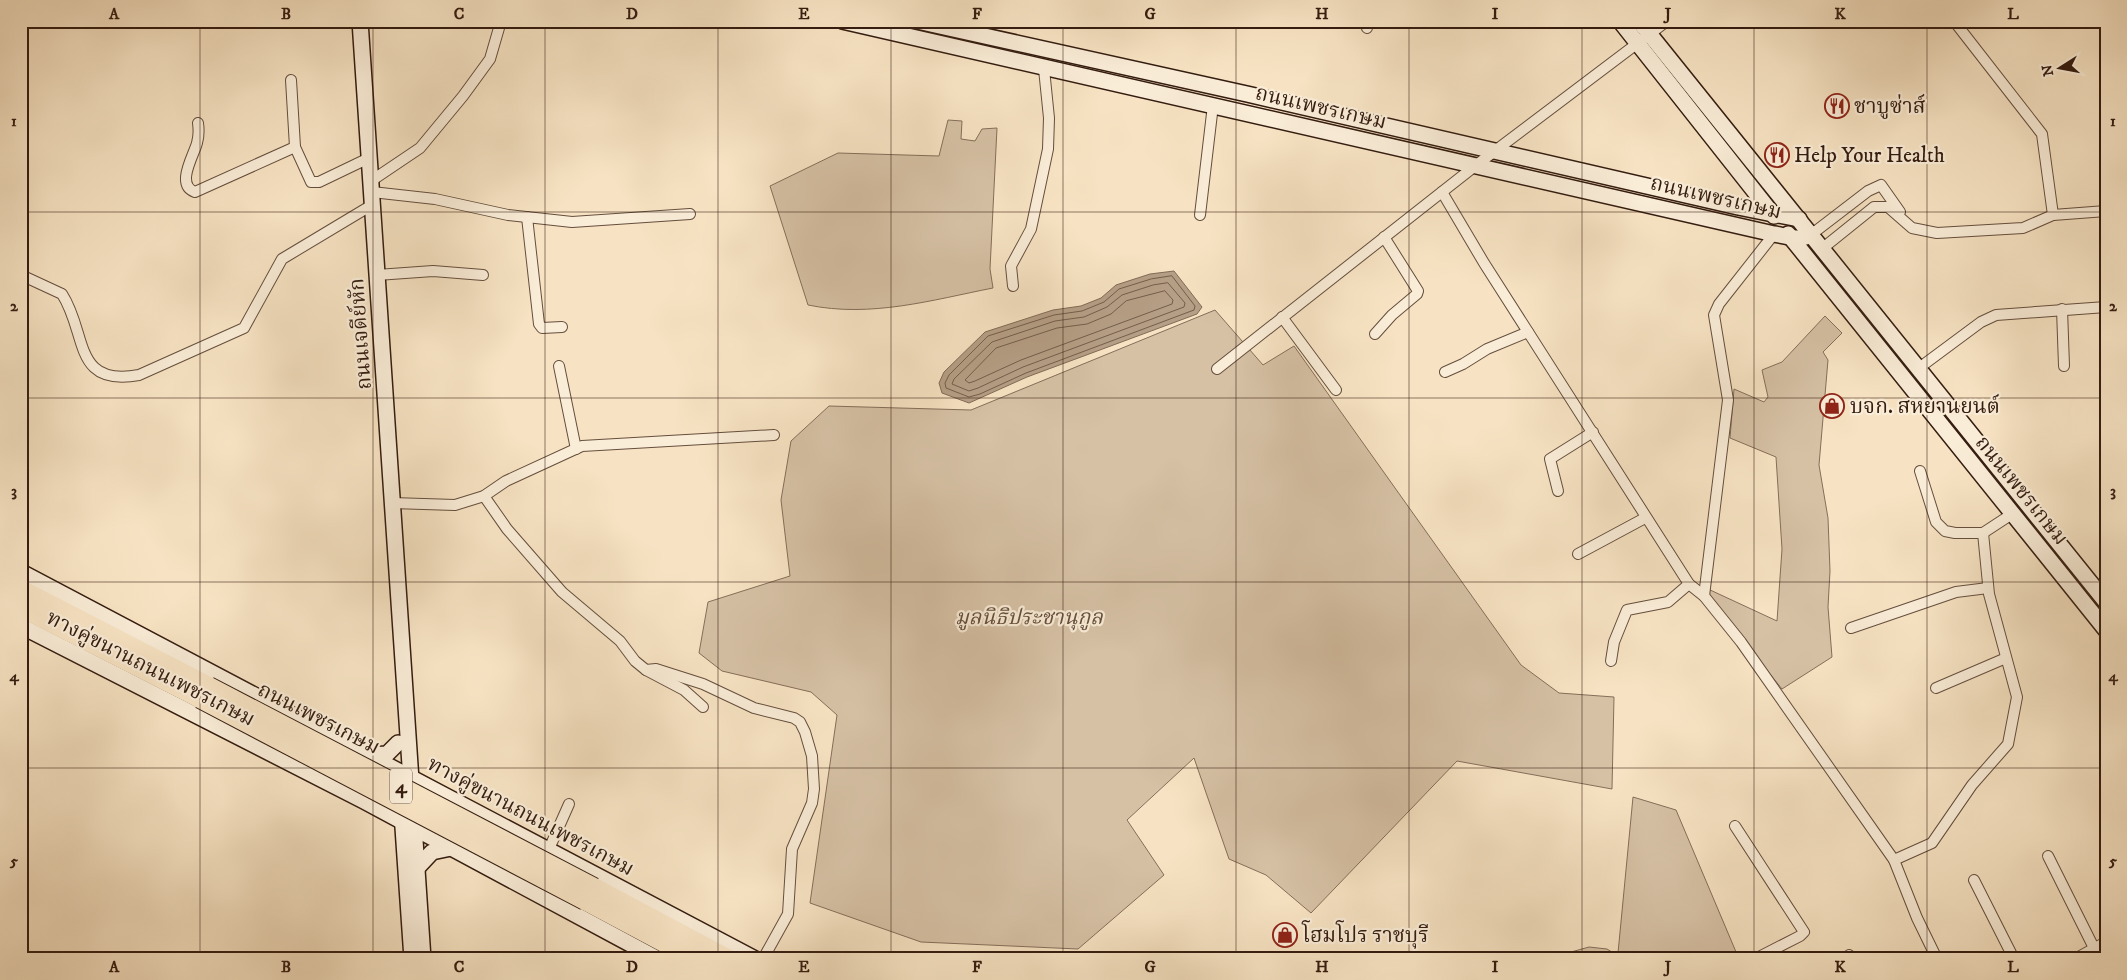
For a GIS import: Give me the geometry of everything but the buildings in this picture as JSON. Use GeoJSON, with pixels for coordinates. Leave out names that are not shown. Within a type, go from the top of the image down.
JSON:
{"type":"FeatureCollection","features":[{"type":"Feature","properties":{"kind":"highway","name":"ถนนเพชรเกษม"},"geometry":{"type":"LineString","coordinates":[[21,590],[205,693],[590,894],[729,959]]}},
{"type":"Feature","properties":{"kind":"highway","name":"ถนนเพชรเกษม"},"geometry":{"type":"LineString","coordinates":[[21,608],[205,693]]}},
{"type":"Feature","properties":{"kind":"highway","name":"ถนนเพชรเกษม"},"geometry":{"type":"LineString","coordinates":[[590,894],[694,959]]}},
{"type":"Feature","properties":{"kind":"main road","name":"ถนนเจดีย์หัก"},"geometry":{"type":"LineString","coordinates":[[360,21],[392,503],[408,825]]}},
{"type":"Feature","properties":{"kind":"main road","name":"ถนนเพชรเกษม"},"geometry":{"type":"LineString","coordinates":[[842,21],[1044,69],[1213,105],[1774,234],[1804,238],[1812,234],[2106,602]]}},
{"type":"Feature","properties":{"kind":"main road","name":"ถนนเพชรเกษม"},"geometry":{"type":"LineString","coordinates":[[917,21],[1800,219]]}},
{"type":"Feature","properties":{"kind":"main road"},"geometry":{"type":"LineString","coordinates":[[1620,21],[1644,30],[1812,234]]}},
{"type":"Feature","properties":{"kind":"main road"},"geometry":{"type":"LineString","coordinates":[[1644,30],[1790,237]]}},
{"type":"Feature","properties":{"kind":"main road"},"geometry":{"type":"LineString","coordinates":[[979,53],[982,36]]}},
{"type":"Feature","properties":{"kind":"main road","name":"ถนนเพชรเกษม"},"geometry":{"type":"LineString","coordinates":[[1790,237],[2106,630]]}},
{"type":"Feature","properties":{"kind":"main road","name":"ทางคู่ขนานถนนเพชรเกษม"},"geometry":{"type":"LineString","coordinates":[[21,572],[756,959]]}},
{"type":"Feature","properties":{"kind":"main road","name":"ทางคู่ขนานถนนเพชรเกษม"},"geometry":{"type":"LineString","coordinates":[[21,626],[364,801],[658,959]]}},
{"type":"Feature","properties":{"kind":"main road"},"geometry":{"type":"LineString","coordinates":[[369,755],[387,754],[404,748],[418,767],[441,785],[450,798]]}},
{"type":"Feature","properties":{"kind":"main road"},"geometry":{"type":"LineString","coordinates":[[364,801],[377,817],[390,826],[404,848]]}},
{"type":"Feature","properties":{"kind":"main road"},"geometry":{"type":"LineString","coordinates":[[408,825],[404,848],[412,959]]}},
{"type":"Feature","properties":{"kind":"main road"},"geometry":{"type":"LineString","coordinates":[[408,825],[416,868],[423,959]]}},
{"type":"Feature","properties":{"kind":"main road"},"geometry":{"type":"LineString","coordinates":[[416,868],[432,852],[451,848]]}},
{"type":"Feature","properties":{"kind":"street"},"geometry":{"type":"LineString","coordinates":[[21,275],[62,294],[93,368],[105,376],[122,378],[138,375],[244,328],[249,323],[275,268],[282,259],[372,192],[420,148],[490,60],[501,21]]}},
{"type":"Feature","properties":{"kind":"street"},"geometry":{"type":"LineString","coordinates":[[1216,369],[1475,166],[1496,152],[1644,30],[1667,21]]}},
{"type":"Feature","properties":{"kind":"street"},"geometry":{"type":"LineString","coordinates":[[1954,21],[2042,134],[2053,215]]}},
{"type":"Feature","properties":{"kind":"street"},"geometry":{"type":"LineString","coordinates":[[1013,286],[1011,266],[1032,229],[1048,149],[1049,118],[1044,69]]}},
{"type":"Feature","properties":{"kind":"street"},"geometry":{"type":"LineString","coordinates":[[291,80],[295,147],[307,177],[315,182],[369,158]]}},
{"type":"Feature","properties":{"kind":"street"},"geometry":{"type":"LineString","coordinates":[[1200,215],[1213,105]]}},
{"type":"Feature","properties":{"kind":"street"},"geometry":{"type":"LineString","coordinates":[[198,123],[199,138],[186,177],[188,186],[195,192],[295,147]]}},
{"type":"Feature","properties":{"kind":"street"},"geometry":{"type":"LineString","coordinates":[[1812,234],[1868,191],[1881,185],[1900,212],[1901,218]]}},
{"type":"Feature","properties":{"kind":"street"},"geometry":{"type":"LineString","coordinates":[[372,192],[435,199],[527,217],[572,222],[690,214]]}},
{"type":"Feature","properties":{"kind":"street"},"geometry":{"type":"LineString","coordinates":[[1442,192],[1528,332],[1594,432],[1645,518],[1689,584],[1704,596],[1741,642],[1894,860],[1917,918],[1937,959]]}},
{"type":"Feature","properties":{"kind":"street"},"geometry":{"type":"LineString","coordinates":[[1822,248],[1874,207],[1882,205],[1888,207],[1912,228],[1921,231],[1959,233],[2023,228],[2053,215],[2106,211]]}},
{"type":"Feature","properties":{"kind":"street"},"geometry":{"type":"LineString","coordinates":[[527,217],[539,324],[542,328],[562,327]]}},
{"type":"Feature","properties":{"kind":"street"},"geometry":{"type":"LineString","coordinates":[[1704,596],[1728,400],[1714,315],[1719,304],[1774,234]]}},
{"type":"Feature","properties":{"kind":"street"},"geometry":{"type":"LineString","coordinates":[[1375,334],[1418,291],[1384,238]]}},
{"type":"Feature","properties":{"kind":"street"},"geometry":{"type":"LineString","coordinates":[[377,275],[433,271],[483,275]]}},
{"type":"Feature","properties":{"kind":"street"},"geometry":{"type":"LineString","coordinates":[[1919,368],[1989,318],[2016,312],[2106,307]]}},
{"type":"Feature","properties":{"kind":"street"},"geometry":{"type":"LineString","coordinates":[[2062,310],[2064,366]]}},
{"type":"Feature","properties":{"kind":"street"},"geometry":{"type":"LineString","coordinates":[[1282,317],[1336,390]]}},
{"type":"Feature","properties":{"kind":"street"},"geometry":{"type":"LineString","coordinates":[[1445,372],[1463,364],[1487,349],[1528,332]]}},
{"type":"Feature","properties":{"kind":"street"},"geometry":{"type":"LineString","coordinates":[[559,366],[576,449]]}},
{"type":"Feature","properties":{"kind":"street"},"geometry":{"type":"LineString","coordinates":[[1558,491],[1550,459],[1594,432]]}},
{"type":"Feature","properties":{"kind":"street"},"geometry":{"type":"LineString","coordinates":[[392,503],[455,505],[484,496],[506,481],[582,446],[774,435]]}},
{"type":"Feature","properties":{"kind":"street"},"geometry":{"type":"LineString","coordinates":[[1920,471],[1936,522],[1945,531],[1983,533],[2012,514]]}},
{"type":"Feature","properties":{"kind":"street"},"geometry":{"type":"LineString","coordinates":[[484,496],[508,529],[560,590],[620,642],[635,661],[646,670],[684,690],[703,707]]}},
{"type":"Feature","properties":{"kind":"street"},"geometry":{"type":"LineString","coordinates":[[1578,554],[1645,518]]}},
{"type":"Feature","properties":{"kind":"street"},"geometry":{"type":"LineString","coordinates":[[1894,860],[1932,843],[1972,785],[2008,744],[2017,697],[1988,588],[1983,533]]}},
{"type":"Feature","properties":{"kind":"street"},"geometry":{"type":"LineString","coordinates":[[1611,661],[1614,642],[1626,610],[1668,602],[1689,584]]}},
{"type":"Feature","properties":{"kind":"street"},"geometry":{"type":"LineString","coordinates":[[1851,628],[1956,592],[1988,588]]}},
{"type":"Feature","properties":{"kind":"street"},"geometry":{"type":"LineString","coordinates":[[1936,688],[2006,658]]}},
{"type":"Feature","properties":{"kind":"street"},"geometry":{"type":"LineString","coordinates":[[646,670],[656,668],[703,684],[754,708],[794,718],[800,722],[806,732],[812,756],[814,790],[812,803],[792,849],[788,914],[763,959]]}},
{"type":"Feature","properties":{"kind":"street"},"geometry":{"type":"LineString","coordinates":[[549,850],[569,804]]}},
{"type":"Feature","properties":{"kind":"street"},"geometry":{"type":"LineString","coordinates":[[1735,826],[1804,932],[1800,936],[1755,959]]}},
{"type":"Feature","properties":{"kind":"street"},"geometry":{"type":"LineString","coordinates":[[2048,856],[2094,948]]}},
{"type":"Feature","properties":{"kind":"street"},"geometry":{"type":"LineString","coordinates":[[1974,880],[2014,959]]}},
{"type":"Feature","properties":{"kind":"street"},"geometry":{"type":"LineString","coordinates":[[2075,959],[2105,943]]}},
{"type":"Feature","properties":{"kind":"green space"},"geometry":{"type":"Polygon","coordinates":[[[948,120],[962,121],[961,139],[975,141],[982,129],[997,128],[990,269],[993,288],[901,306],[855,310],[808,305],[770,186],[838,153],[939,156],[948,120]]]}},
{"type":"Feature","properties":{"kind":"green space","name":"มูลนิธิประชานุกูล"},"geometry":{"type":"Polygon","coordinates":[[[1215,310],[1263,365],[1294,346],[1521,665],[1559,693],[1614,697],[1612,789],[1457,761],[1311,913],[1266,875],[1229,859],[1194,758],[1127,820],[1164,875],[1078,949],[921,942],[810,903],[837,715],[811,692],[722,671],[699,653],[708,602],[790,576],[781,500],[791,441],[829,406],[971,410],[1215,310]]]}},
{"type":"Feature","properties":{"kind":"green space"},"geometry":{"type":"Polygon","coordinates":[[[1825,316],[1842,333],[1823,352],[1828,360],[1819,465],[1828,518],[1830,571],[1828,607],[1832,657],[1782,689],[1708,597],[1708,589],[1777,621],[1782,549],[1776,457],[1730,438],[1734,389],[1764,402],[1768,397],[1762,370],[1782,362],[1825,316]]]}},
{"type":"Feature","properties":{"kind":"green space"},"geometry":{"type":"Polygon","coordinates":[[[1633,797],[1676,810],[1739,959],[1680,959],[1618,953],[1633,797]]]}},
{"type":"Feature","properties":{"kind":"green space"},"geometry":{"type":"Polygon","coordinates":[[[1589,947],[1607,949],[1623,959],[1546,959],[1589,947]]]}},
{"type":"Feature","properties":{"kind":"water"},"geometry":{"type":"Polygon","coordinates":[[[1174,271],[1202,307],[1197,314],[1027,377],[969,403],[942,393],[939,383],[944,372],[985,332],[1053,310],[1081,306],[1101,298],[1116,285],[1150,274],[1174,271]]]}},
{"type":"Feature","properties":{"kind":"place","name":"ชาบูซ่าส์"},"geometry":{"type":"Point","coordinates":[1837,106]}},
{"type":"Feature","properties":{"kind":"place","name":"Help Your Health"},"geometry":{"type":"Point","coordinates":[1777,155]}},
{"type":"Feature","properties":{"kind":"place","name":"บจก. สหยานยนต์"},"geometry":{"type":"Point","coordinates":[1832,406]}},
{"type":"Feature","properties":{"kind":"place","name":"โฮมโปร ราชบุรี"},"geometry":{"type":"Point","coordinates":[1285,935]}}]}
